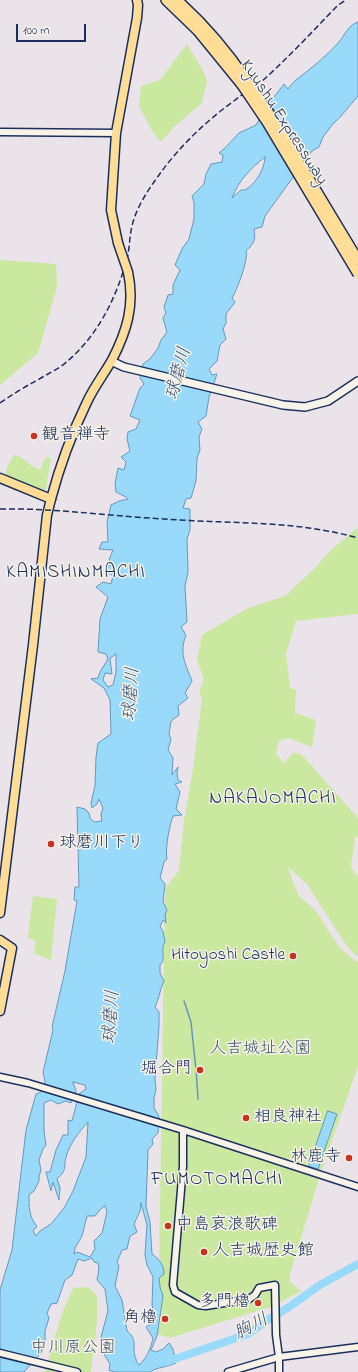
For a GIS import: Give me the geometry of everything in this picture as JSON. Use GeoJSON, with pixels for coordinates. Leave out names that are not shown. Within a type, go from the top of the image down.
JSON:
{"type":"FeatureCollection","features":[{"type":"Feature","properties":{"kind":"highway","name":"Kyushu Expressway"},"geometry":{"type":"LineString","coordinates":[[166,0],[198,31],[245,83],[273,119],[358,260]]}},
{"type":"Feature","properties":{"kind":"highway","name":"Kyushu Expressway"},"geometry":{"type":"LineString","coordinates":[[177,0],[204,26],[228,53],[266,122],[358,274]]}},
{"type":"Feature","properties":{"kind":"main road"},"geometry":{"type":"LineString","coordinates":[[0,912],[33,645],[47,515],[64,456],[86,404],[124,334],[130,309],[131,285],[118,244],[111,210],[116,133],[137,18],[137,0]]}},
{"type":"Feature","properties":{"kind":"main road"},"geometry":{"type":"LineString","coordinates":[[111,360],[124,367],[253,399],[283,405],[305,407],[328,401],[358,381]]}},
{"type":"Feature","properties":{"kind":"main road"},"geometry":{"type":"LineString","coordinates":[[0,478],[51,498]]}},
{"type":"Feature","properties":{"kind":"main road"},"geometry":{"type":"LineString","coordinates":[[0,940],[12,948],[0,1011]]}},
{"type":"Feature","properties":{"kind":"street"},"geometry":{"type":"LineString","coordinates":[[0,132],[116,133]]}},
{"type":"Feature","properties":{"kind":"street"},"geometry":{"type":"LineString","coordinates":[[0,1077],[32,1085],[183,1130],[358,1187]]}},
{"type":"Feature","properties":{"kind":"street"},"geometry":{"type":"LineString","coordinates":[[183,1130],[183,1166],[173,1285],[175,1292],[198,1305],[206,1306],[249,1299],[255,1295],[259,1288],[275,1285],[276,1335],[279,1357],[279,1372]]}},
{"type":"Feature","properties":{"kind":"street"},"geometry":{"type":"LineString","coordinates":[[228,1372],[279,1357],[358,1347]]}},
{"type":"Feature","properties":{"kind":"street"},"geometry":{"type":"LineString","coordinates":[[0,1352],[77,1372]]}},
{"type":"Feature","properties":{"kind":"green space"},"geometry":{"type":"Polygon","coordinates":[[[187,44],[207,80],[202,103],[175,126],[161,142],[152,131],[139,106],[141,86],[160,80],[187,44]]]}},
{"type":"Feature","properties":{"kind":"green space"},"geometry":{"type":"Polygon","coordinates":[[[0,260],[56,264],[57,287],[38,353],[0,385],[0,260]]]}},
{"type":"Feature","properties":{"kind":"green space"},"geometry":{"type":"Polygon","coordinates":[[[15,454],[40,470],[46,457],[51,458],[45,494],[4,478],[8,465],[15,454]]]}},
{"type":"Feature","properties":{"kind":"green space","name":"人吉城址公園"},"geometry":{"type":"Polygon","coordinates":[[[358,527],[358,614],[296,621],[286,654],[290,688],[296,690],[295,713],[316,720],[312,747],[288,738],[279,741],[276,753],[283,763],[293,753],[301,754],[358,818],[358,837],[355,837],[351,867],[358,877],[358,957],[346,945],[307,884],[288,867],[298,895],[316,911],[339,947],[358,963],[358,1066],[321,1172],[290,1274],[290,1282],[301,1291],[273,1306],[170,1338],[158,1334],[165,889],[179,870],[184,821],[192,775],[202,699],[199,692],[204,679],[197,660],[202,635],[248,608],[285,596],[315,568],[329,552],[358,527]]]}},
{"type":"Feature","properties":{"kind":"green space"},"geometry":{"type":"Polygon","coordinates":[[[33,896],[57,899],[51,960],[34,953],[36,942],[28,937],[33,896]]]}},
{"type":"Feature","properties":{"kind":"green space","name":"中川原公園"},"geometry":{"type":"Polygon","coordinates":[[[89,1287],[97,1296],[97,1321],[91,1372],[45,1372],[62,1313],[73,1288],[89,1287]]]}},
{"type":"Feature","properties":{"kind":"water","name":"球磨川"},"geometry":{"type":"Polygon","coordinates":[[[358,22],[358,96],[332,125],[323,137],[319,147],[312,151],[265,216],[262,227],[254,229],[254,241],[246,251],[244,267],[232,298],[235,302],[226,314],[226,323],[223,329],[226,339],[220,345],[217,361],[209,369],[212,375],[217,374],[209,397],[206,416],[198,422],[202,429],[199,437],[200,450],[197,458],[196,481],[191,498],[186,499],[183,508],[190,509],[190,530],[187,539],[188,572],[185,586],[187,622],[181,627],[186,635],[183,653],[192,681],[185,693],[188,698],[178,706],[179,715],[171,721],[169,734],[171,739],[168,750],[173,758],[172,775],[178,767],[178,780],[182,782],[175,784],[180,792],[176,809],[182,815],[173,816],[168,838],[167,859],[164,862],[160,878],[165,884],[163,902],[167,910],[165,915],[166,923],[163,920],[160,927],[163,931],[165,942],[163,946],[163,961],[160,965],[160,973],[164,981],[155,1007],[159,1012],[159,1026],[154,1108],[159,1116],[158,1133],[152,1139],[153,1144],[148,1150],[146,1206],[150,1222],[152,1254],[161,1262],[164,1274],[159,1278],[163,1296],[157,1336],[151,1350],[156,1352],[163,1349],[169,1343],[173,1349],[176,1363],[150,1372],[114,1372],[109,1370],[110,1364],[105,1356],[101,1337],[108,1311],[105,1289],[97,1280],[99,1269],[98,1263],[94,1262],[92,1258],[84,1261],[78,1259],[72,1275],[65,1280],[57,1303],[51,1304],[47,1313],[49,1318],[41,1353],[24,1372],[0,1372],[0,1290],[12,1250],[26,1130],[36,1094],[41,1092],[45,1082],[43,1072],[65,971],[77,901],[74,900],[75,887],[79,887],[77,807],[85,809],[94,822],[102,821],[101,814],[103,808],[99,799],[97,804],[92,808],[91,803],[95,786],[98,743],[111,734],[110,700],[104,688],[91,679],[98,678],[108,659],[106,654],[98,652],[100,619],[108,597],[96,587],[103,582],[111,584],[113,576],[107,572],[108,566],[115,565],[109,560],[113,550],[99,549],[102,542],[108,542],[107,522],[111,505],[128,499],[116,492],[115,483],[118,468],[124,470],[126,462],[121,457],[130,451],[127,439],[128,432],[136,429],[140,420],[130,416],[140,388],[144,384],[140,378],[143,364],[150,359],[167,332],[163,318],[166,313],[164,307],[168,295],[173,294],[173,285],[180,270],[175,265],[182,249],[189,239],[194,219],[194,203],[192,196],[204,184],[206,174],[211,164],[222,162],[223,155],[219,153],[239,133],[256,125],[268,105],[284,84],[288,89],[296,80],[333,48],[349,28],[358,22]],[[265,157],[250,170],[242,180],[232,198],[241,190],[245,190],[253,184],[263,166],[265,157]],[[116,654],[110,659],[112,674],[105,673],[103,680],[108,687],[113,685],[116,672],[116,654]],[[73,1082],[76,1091],[71,1103],[66,1101],[58,1104],[51,1100],[44,1103],[44,1131],[46,1145],[39,1160],[41,1170],[39,1181],[34,1191],[29,1195],[29,1208],[31,1216],[37,1226],[33,1231],[36,1236],[40,1231],[51,1224],[64,1208],[73,1191],[86,1157],[88,1122],[72,1142],[66,1157],[64,1171],[57,1179],[60,1188],[59,1200],[53,1182],[51,1191],[46,1172],[50,1172],[56,1150],[63,1135],[68,1135],[68,1120],[72,1121],[79,1094],[86,1089],[85,1085],[73,1082]],[[141,1203],[140,1211],[134,1224],[137,1232],[130,1236],[127,1249],[122,1250],[117,1262],[119,1266],[115,1286],[122,1300],[127,1331],[133,1338],[136,1361],[139,1365],[150,1349],[152,1342],[153,1338],[146,1327],[152,1323],[154,1312],[152,1305],[153,1277],[147,1265],[145,1255],[147,1225],[141,1203]],[[105,1206],[95,1216],[87,1216],[82,1236],[75,1248],[74,1254],[77,1252],[90,1257],[95,1249],[94,1241],[102,1233],[107,1212],[105,1206]]]}},
{"type":"Feature","properties":{"kind":"water"},"geometry":{"type":"Polygon","coordinates":[[[328,1111],[337,1114],[318,1169],[309,1166],[328,1111]]]}},
{"type":"Feature","properties":{"kind":"waterway"},"geometry":{"type":"LineString","coordinates":[[184,1001],[191,1022],[198,1099]]}},
{"type":"Feature","properties":{"kind":"waterway","name":"胸川"},"geometry":{"type":"LineString","coordinates":[[166,1362],[248,1334],[320,1285],[358,1264]]}},
{"type":"Feature","properties":{"kind":"railway"},"geometry":{"type":"LineString","coordinates":[[0,403],[22,388],[60,367],[83,346],[93,333],[102,320],[116,292],[127,258],[132,226],[139,206],[175,154],[213,117],[261,82],[291,54],[338,5],[346,0]]}},
{"type":"Feature","properties":{"kind":"railway"},"geometry":{"type":"LineString","coordinates":[[0,509],[62,511],[188,521],[286,525],[334,532],[358,538]]}},
{"type":"Feature","properties":{"kind":"place","name":"観音禅寺"},"geometry":{"type":"Point","coordinates":[34,436]}},
{"type":"Feature","properties":{"kind":"place","name":"球磨川下り"},"geometry":{"type":"Point","coordinates":[51,844]}},
{"type":"Feature","properties":{"kind":"place","name":"Hitoyoshi Castle"},"geometry":{"type":"Point","coordinates":[293,956]}},
{"type":"Feature","properties":{"kind":"place","name":"堀合門"},"geometry":{"type":"Point","coordinates":[200,1070]}},
{"type":"Feature","properties":{"kind":"place","name":"相良神社"},"geometry":{"type":"Point","coordinates":[246,1118]}},
{"type":"Feature","properties":{"kind":"place","name":"林鹿寺"},"geometry":{"type":"Point","coordinates":[349,1158]}},
{"type":"Feature","properties":{"kind":"place","name":"中島哀浪歌碑"},"geometry":{"type":"Point","coordinates":[168,1226]}},
{"type":"Feature","properties":{"kind":"place","name":"人吉城歴史館"},"geometry":{"type":"Point","coordinates":[204,1252]}},
{"type":"Feature","properties":{"kind":"place","name":"多門櫓"},"geometry":{"type":"Point","coordinates":[258,1303]}},
{"type":"Feature","properties":{"kind":"place","name":"角櫓"},"geometry":{"type":"Point","coordinates":[165,1319]}},
{"type":"Feature","properties":{"kind":"district","name":"KAMISHINMACHI"},"geometry":{"type":"Point","coordinates":[76,574]}},
{"type":"Feature","properties":{"kind":"district","name":"NAKAJOMACHI"},"geometry":{"type":"Point","coordinates":[273,800]}},
{"type":"Feature","properties":{"kind":"district","name":"FUMOTOMACHI"},"geometry":{"type":"Point","coordinates":[217,1181]}}]}
